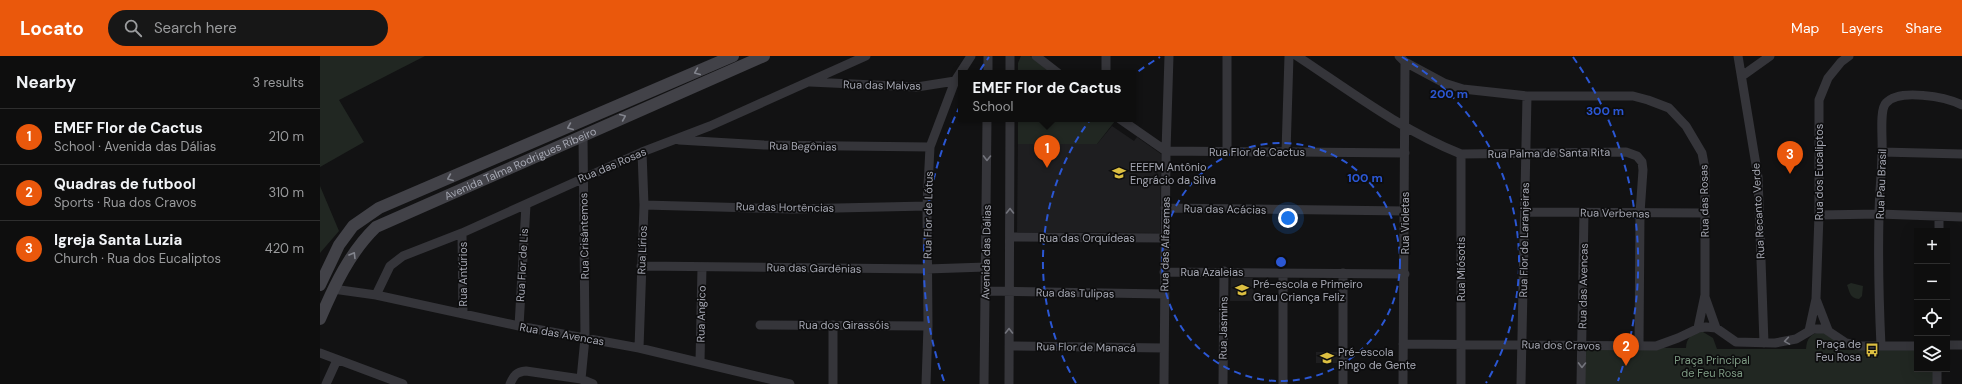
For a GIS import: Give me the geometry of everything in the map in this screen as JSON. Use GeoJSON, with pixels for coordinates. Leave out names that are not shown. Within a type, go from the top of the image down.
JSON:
{"type":"FeatureCollection","features":[{"type":"Feature","properties":{"kind":"main road","name":"Avenida Talma Rodrigues Ribeiro"},"geometry":{"type":"LineString","coordinates":[[320,285],[339,245],[353,226],[379,208],[733,56]]}},
{"type":"Feature","properties":{"kind":"main road","name":"Avenida Talma Rodrigues Ribeiro"},"geometry":{"type":"LineString","coordinates":[[320,319],[334,289],[356,250],[376,227],[764,56]]}},
{"type":"Feature","properties":{"kind":"street","name":"Rua das Rosas"},"geometry":{"type":"LineString","coordinates":[[376,295],[390,266],[403,256],[462,233],[526,205],[583,177],[642,152],[676,140],[866,56]]}},
{"type":"Feature","properties":{"kind":"street","name":"Rua Flor de Lótus"},"geometry":{"type":"LineString","coordinates":[[962,70],[971,56]]}},
{"type":"Feature","properties":{"kind":"street"},"geometry":{"type":"LineString","coordinates":[[988,56],[988,70]]}},
{"type":"Feature","properties":{"kind":"street"},"geometry":{"type":"LineString","coordinates":[[1010,56],[1010,70]]}},
{"type":"Feature","properties":{"kind":"street"},"geometry":{"type":"LineString","coordinates":[[1036,56],[1047,60],[1055,70]]}},
{"type":"Feature","properties":{"kind":"street"},"geometry":{"type":"LineString","coordinates":[[1106,56],[1106,70]]}},
{"type":"Feature","properties":{"kind":"street","name":"Rua das Alfazemas"},"geometry":{"type":"LineString","coordinates":[[1164,384],[1164,272],[1169,56]]}},
{"type":"Feature","properties":{"kind":"street"},"geometry":{"type":"LineString","coordinates":[[1226,152],[1227,56]]}},
{"type":"Feature","properties":{"kind":"street"},"geometry":{"type":"LineString","coordinates":[[1286,152],[1289,56]]}},
{"type":"Feature","properties":{"kind":"street","name":"Rua Palma de Santa Rita"},"geometry":{"type":"LineString","coordinates":[[1296,56],[1405,128],[1461,154],[1626,152],[1636,156],[1642,162],[1643,170],[1640,213],[1639,346]]}},
{"type":"Feature","properties":{"kind":"street","name":"Rua Recanto Verde"},"geometry":{"type":"LineString","coordinates":[[1738,56],[1758,177],[1764,343]]}},
{"type":"Feature","properties":{"kind":"street"},"geometry":{"type":"LineString","coordinates":[[1742,76],[1770,56]]}},
{"type":"Feature","properties":{"kind":"street","name":"Rua dos Eucaliptos"},"geometry":{"type":"LineString","coordinates":[[1809,331],[1816,299],[1819,216],[1819,100],[1828,78],[1841,62],[1849,56]]}},
{"type":"Feature","properties":{"kind":"street","name":"Rua das Rosas"},"geometry":{"type":"LineString","coordinates":[[1402,59],[1444,83],[1463,89],[1527,96],[1633,96],[1669,108],[1686,126],[1702,153],[1705,169],[1705,295],[1698,328]]}},
{"type":"Feature","properties":{"kind":"street","name":"Rua Violetas"},"geometry":{"type":"LineString","coordinates":[[1402,59],[1405,128],[1403,384]]}},
{"type":"Feature","properties":{"kind":"street","name":"Rua Flor de Lótus"},"geometry":{"type":"LineString","coordinates":[[926,384],[928,326],[927,206],[930,147],[958,76]]}},
{"type":"Feature","properties":{"kind":"street","name":"Rua das Malvas"},"geometry":{"type":"LineString","coordinates":[[808,82],[917,87],[955,81]]}},
{"type":"Feature","properties":{"kind":"street","name":"Rua Flor de Laranjeiras"},"geometry":{"type":"LineString","coordinates":[[1521,384],[1526,212],[1527,96]]}},
{"type":"Feature","properties":{"kind":"street","name":"Rua Pau Brasil"},"geometry":{"type":"LineString","coordinates":[[1881,346],[1879,214],[1882,152],[1882,110],[1885,103],[1894,98],[1925,96],[1942,98],[1962,105]]}},
{"type":"Feature","properties":{"kind":"street","name":"Avenida das Dálias"},"geometry":{"type":"LineString","coordinates":[[984,384],[987,122]]}},
{"type":"Feature","properties":{"kind":"street","name":"Avenida das Dálias"},"geometry":{"type":"LineString","coordinates":[[1009,384],[1010,122]]}},
{"type":"Feature","properties":{"kind":"street"},"geometry":{"type":"LineString","coordinates":[[1124,122],[1166,151]]}},
{"type":"Feature","properties":{"kind":"street","name":"Rua Crisântemos"},"geometry":{"type":"LineString","coordinates":[[581,380],[585,338],[583,135]]}},
{"type":"Feature","properties":{"kind":"street","name":"Rua Begônias"},"geometry":{"type":"LineString","coordinates":[[676,140],[764,145],[930,147]]}},
{"type":"Feature","properties":{"kind":"street","name":"Rua Flor de Cactus"},"geometry":{"type":"LineString","coordinates":[[1166,151],[1405,153]]}},
{"type":"Feature","properties":{"kind":"street","name":"Rua Lírios"},"geometry":{"type":"LineString","coordinates":[[639,348],[644,204],[642,152]]}},
{"type":"Feature","properties":{"kind":"street"},"geometry":{"type":"LineString","coordinates":[[1882,152],[1962,154]]}},
{"type":"Feature","properties":{"kind":"street","name":"Rua Miósotis"},"geometry":{"type":"LineString","coordinates":[[1461,154],[1462,384]]}},
{"type":"Feature","properties":{"kind":"street","name":"Rua das Hortências"},"geometry":{"type":"LineString","coordinates":[[644,204],[792,209],[927,206]]}},
{"type":"Feature","properties":{"kind":"street","name":"Rua Flor de Lis"},"geometry":{"type":"LineString","coordinates":[[519,326],[526,205]]}},
{"type":"Feature","properties":{"kind":"street","name":"Rua das Acácias"},"geometry":{"type":"LineString","coordinates":[[1165,208],[1405,211]]}},
{"type":"Feature","properties":{"kind":"street","name":"Rua Verbenas"},"geometry":{"type":"LineString","coordinates":[[1526,212],[1705,214]]}},
{"type":"Feature","properties":{"kind":"street","name":"Rua das Avencas"},"geometry":{"type":"LineString","coordinates":[[1581,384],[1584,212]]}},
{"type":"Feature","properties":{"kind":"street"},"geometry":{"type":"LineString","coordinates":[[1819,216],[1879,214],[1962,217]]}},
{"type":"Feature","properties":{"kind":"street"},"geometry":{"type":"LineString","coordinates":[[1939,216],[1939,228]]}},
{"type":"Feature","properties":{"kind":"street","name":"Rua Antúrios"},"geometry":{"type":"LineString","coordinates":[[462,233],[463,314]]}},
{"type":"Feature","properties":{"kind":"street","name":"Rua das Orquídeas"},"geometry":{"type":"LineString","coordinates":[[1010,237],[1165,238]]}},
{"type":"Feature","properties":{"kind":"street","name":"Rua das Gardênias"},"geometry":{"type":"LineString","coordinates":[[641,266],[927,269],[986,267]]}},
{"type":"Feature","properties":{"kind":"street","name":"Rua Angico"},"geometry":{"type":"LineString","coordinates":[[700,362],[702,267]]}},
{"type":"Feature","properties":{"kind":"street","name":"Rua Azaleias"},"geometry":{"type":"LineString","coordinates":[[1164,272],[1224,271],[1405,274]]}},
{"type":"Feature","properties":{"kind":"street","name":"Rua Jasmins"},"geometry":{"type":"LineString","coordinates":[[1223,384],[1224,271]]}},
{"type":"Feature","properties":{"kind":"street"},"geometry":{"type":"LineString","coordinates":[[1283,273],[1283,384]]}},
{"type":"Feature","properties":{"kind":"street"},"geometry":{"type":"LineString","coordinates":[[1343,273],[1343,384]]}},
{"type":"Feature","properties":{"kind":"street","name":"Rua das Avencas"},"geometry":{"type":"LineString","coordinates":[[334,289],[376,295],[519,326],[639,348],[790,384]]}},
{"type":"Feature","properties":{"kind":"street","name":"Rua das Tulipas"},"geometry":{"type":"LineString","coordinates":[[985,291],[1164,294]]}},
{"type":"Feature","properties":{"kind":"street","name":"Rua das Rosas"},"geometry":{"type":"LineString","coordinates":[[1705,295],[1716,328]]}},
{"type":"Feature","properties":{"kind":"street","name":"Rua dos Eucaliptos"},"geometry":{"type":"LineString","coordinates":[[1816,299],[1828,330]]}},
{"type":"Feature","properties":{"kind":"street","name":"Rua dos Girassóis"},"geometry":{"type":"LineString","coordinates":[[760,325],[928,326]]}},
{"type":"Feature","properties":{"kind":"street"},"geometry":{"type":"LineString","coordinates":[[833,325],[833,384]]}},
{"type":"Feature","properties":{"kind":"street","name":"Rua dos Cravos"},"geometry":{"type":"LineString","coordinates":[[1403,344],[1656,346],[1698,328],[1716,328]]}},
{"type":"Feature","properties":{"kind":"street"},"geometry":{"type":"LineString","coordinates":[[1716,328],[1736,342],[1764,343],[1796,339],[1809,331],[1818,329],[1828,330],[1846,343],[1860,346],[1914,346]]}},
{"type":"Feature","properties":{"kind":"street"},"geometry":{"type":"LineString","coordinates":[[1950,345],[1962,345]]}},
{"type":"Feature","properties":{"kind":"street","name":"Rua Flor de Manacá"},"geometry":{"type":"LineString","coordinates":[[1009,346],[1164,348]]}},
{"type":"Feature","properties":{"kind":"street"},"geometry":{"type":"LineString","coordinates":[[320,353],[403,384]]}},
{"type":"Feature","properties":{"kind":"street"},"geometry":{"type":"LineString","coordinates":[[326,384],[337,360]]}},
{"type":"Feature","properties":{"kind":"street"},"geometry":{"type":"LineString","coordinates":[[510,384],[514,374],[519,371],[526,370],[581,380],[593,384]]}},
{"type":"Feature","properties":{"kind":"street"},"geometry":{"type":"LineString","coordinates":[[1937,372],[1937,384]]}},
{"type":"Feature","properties":{"kind":"shaded area","name":"EEEFM Antônio Engrácio da Silva"},"geometry":{"type":"Polygon","coordinates":[[[1112,126],[1134,141],[1137,137],[1161,154],[1160,233],[1017,232],[1018,144],[1097,144],[1112,126]]]}},
{"type":"Feature","properties":{"kind":"shaded area","name":"Pré-escola e Primeiro Grau Criança Feliz"},"geometry":{"type":"Polygon","coordinates":[[[1231,278],[1253,278],[1254,301],[1230,301],[1231,278]]]}},
{"type":"Feature","properties":{"kind":"shaded area","name":"Pré-escola Pingo de Gente"},"geometry":{"type":"Polygon","coordinates":[[[1316,352],[1338,352],[1338,363],[1316,363],[1316,352]]]}},
{"type":"Feature","properties":{"kind":"green space"},"geometry":{"type":"Polygon","coordinates":[[[320,56],[425,56],[339,100],[364,142],[320,167],[320,56]]]}},
{"type":"Feature","properties":{"kind":"green space"},"geometry":{"type":"Polygon","coordinates":[[[1021,56],[1030,56],[1048,70],[1018,70],[1018,63],[1021,56]]]}},
{"type":"Feature","properties":{"kind":"green space"},"geometry":{"type":"Polygon","coordinates":[[[1018,122],[1114,122],[1097,144],[1018,144],[1018,122]]]}},
{"type":"Feature","properties":{"kind":"green space"},"geometry":{"type":"Polygon","coordinates":[[[320,186],[339,231],[320,253],[320,186]]]}},
{"type":"Feature","properties":{"kind":"green space"},"geometry":{"type":"Polygon","coordinates":[[[1851,283],[1863,286],[1862,296],[1859,299],[1854,298],[1850,293],[1847,285],[1851,283]]]}},
{"type":"Feature","properties":{"kind":"green space","name":"Praça Principal de Feu Rosa"},"geometry":{"type":"Polygon","coordinates":[[[1823,331],[1836,341],[1836,350],[1914,350],[1914,372],[1936,372],[1936,384],[1584,384],[1584,348],[1686,348],[1687,341],[1693,334],[1703,332],[1713,338],[1717,349],[1806,349],[1807,342],[1815,333],[1823,331]]]}},
{"type":"Feature","properties":{"kind":"place","name":"EMEF Flor de Cactus"},"geometry":{"type":"Point","coordinates":[1047,168]}},
{"type":"Feature","properties":{"kind":"place","name":"EEEFM Antônio Engrácio da Silva"},"geometry":{"type":"Point","coordinates":[1119,173]}},
{"type":"Feature","properties":{"kind":"place","name":"Igreja Santa Luzia"},"geometry":{"type":"Point","coordinates":[1790,174]}},
{"type":"Feature","properties":{"kind":"place","name":"Pré-escola e Primeiro Grau Criança Feliz"},"geometry":{"type":"Point","coordinates":[1242,290]}},
{"type":"Feature","properties":{"kind":"place","name":"Praça de Feu Rosa"},"geometry":{"type":"Point","coordinates":[1872,350]}},
{"type":"Feature","properties":{"kind":"place","name":"Pré-escola Pingo de Gente"},"geometry":{"type":"Point","coordinates":[1327,358]}},
{"type":"Feature","properties":{"kind":"place","name":"Quadras de futbool"},"geometry":{"type":"Point","coordinates":[1626,366]}}]}
